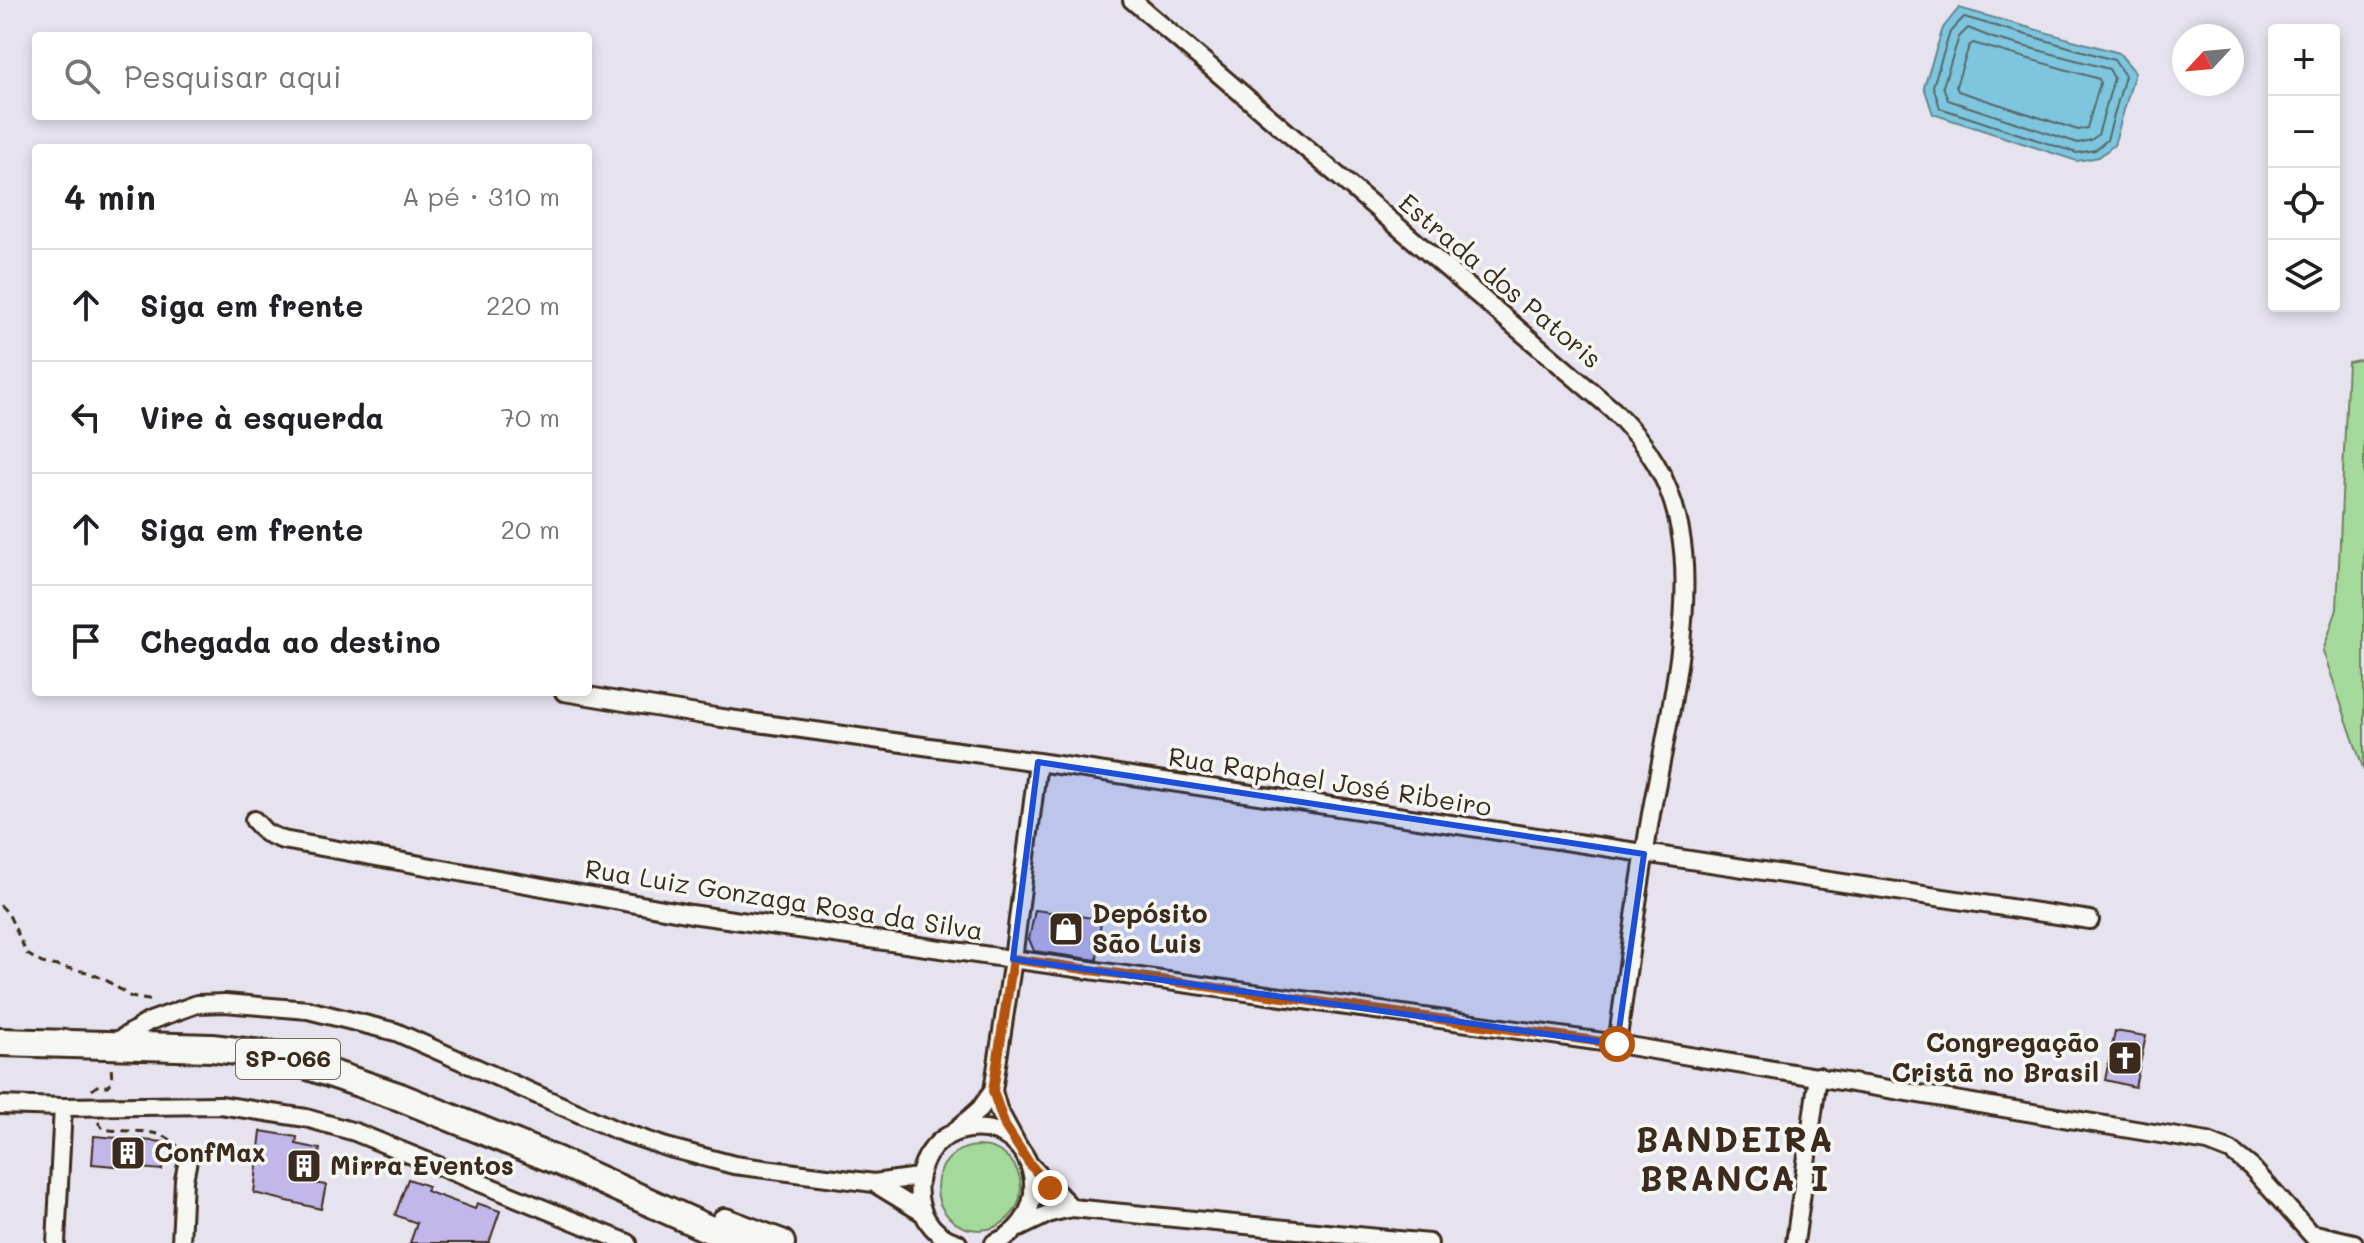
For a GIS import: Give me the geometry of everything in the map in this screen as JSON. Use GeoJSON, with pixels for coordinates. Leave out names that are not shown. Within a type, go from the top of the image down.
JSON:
{"type":"FeatureCollection","features":[{"type":"Feature","properties":{"kind":"main road","name":"SP-066"},"geometry":{"type":"LineString","coordinates":[[0,1042],[212,1048],[279,1056],[400,1097],[558,1161],[781,1243]]}},
{"type":"Feature","properties":{"kind":"main road","name":"SP-066"},"geometry":{"type":"LineString","coordinates":[[558,1161],[740,1243]]}},
{"type":"Feature","properties":{"kind":"street","name":"Estrada dos Patoris"},"geometry":{"type":"LineString","coordinates":[[1132,0],[1613,410],[1638,435],[1659,464],[1680,530],[1684,571],[1675,681],[1644,854],[1617,1044]]}},
{"type":"Feature","properties":{"kind":"street","name":"Rua Raphael José Ribeiro"},"geometry":{"type":"LineString","coordinates":[[588,696],[2090,920]]}},
{"type":"Feature","properties":{"kind":"street"},"geometry":{"type":"LineString","coordinates":[[1038,762],[993,1091],[998,1109],[1029,1163],[1072,1208]]}},
{"type":"Feature","properties":{"kind":"street","name":"Rua Luiz Gonzaga Rosa da Silva"},"geometry":{"type":"LineString","coordinates":[[254,820],[266,833],[283,840],[691,914],[1617,1044],[2208,1142],[2231,1151],[2251,1167],[2315,1238]]}},
{"type":"Feature","properties":{"kind":"street"},"geometry":{"type":"LineString","coordinates":[[111,1045],[150,1021],[197,1004],[225,1003],[308,1010],[396,1032],[616,1130],[666,1147],[734,1165],[874,1183],[918,1177]]}},
{"type":"Feature","properties":{"kind":"street"},"geometry":{"type":"LineString","coordinates":[[1795,1243],[1818,1076]]}},
{"type":"Feature","properties":{"kind":"street"},"geometry":{"type":"LineString","coordinates":[[958,1243],[935,1236],[923,1213],[918,1195],[918,1177],[930,1152],[980,1109],[993,1091]]}},
{"type":"Feature","properties":{"kind":"street"},"geometry":{"type":"LineString","coordinates":[[0,1105],[220,1105],[306,1118],[355,1132],[628,1243]]}},
{"type":"Feature","properties":{"kind":"street"},"geometry":{"type":"LineString","coordinates":[[56,1243],[63,1107]]}},
{"type":"Feature","properties":{"kind":"street"},"geometry":{"type":"LineString","coordinates":[[951,1134],[969,1129],[987,1130],[1004,1136],[1019,1148]]}},
{"type":"Feature","properties":{"kind":"street"},"geometry":{"type":"LineString","coordinates":[[181,1243],[188,1160]]}},
{"type":"Feature","properties":{"kind":"street"},"geometry":{"type":"LineString","coordinates":[[1019,1228],[1029,1214],[1034,1197],[1034,1179],[1029,1163]]}},
{"type":"Feature","properties":{"kind":"street"},"geometry":{"type":"LineString","coordinates":[[874,1183],[923,1213]]}},
{"type":"Feature","properties":{"kind":"street"},"geometry":{"type":"LineString","coordinates":[[994,1243],[1050,1213],[1072,1208],[1429,1243]]}},
{"type":"Feature","properties":{"kind":"street"},"geometry":{"type":"LineString","coordinates":[[2315,1238],[2354,1243]]}},
{"type":"Feature","properties":{"kind":"path"},"geometry":{"type":"LineString","coordinates":[[0,905],[8,913],[27,954],[42,963],[87,972],[106,980],[131,997],[180,1009]]}},
{"type":"Feature","properties":{"kind":"path"},"geometry":{"type":"LineString","coordinates":[[111,1045],[112,1082],[91,1090],[88,1107],[103,1129],[159,1133],[173,1141],[188,1160]]}},
{"type":"Feature","properties":{"kind":"highlighted area"},"geometry":{"type":"Polygon","coordinates":[[[1038,762],[1644,854],[1617,1044],[1013,959],[1038,762]]]}},
{"type":"Feature","properties":{"kind":"green space"},"geometry":{"type":"Polygon","coordinates":[[[2364,359],[2364,771],[2323,651],[2337,609],[2348,362],[2364,359]]]}},
{"type":"Feature","properties":{"kind":"green space"},"geometry":{"type":"Polygon","coordinates":[[[971,1146],[987,1146],[1003,1153],[1014,1164],[1021,1188],[1018,1204],[1009,1218],[987,1230],[971,1230],[955,1223],[944,1212],[937,1196],[937,1180],[944,1164],[955,1153],[971,1146]]]}},
{"type":"Feature","properties":{"kind":"water"},"geometry":{"type":"Polygon","coordinates":[[[1959,8],[2119,53],[2135,72],[2114,145],[2099,157],[2077,161],[1933,114],[1924,87],[1943,28],[1959,8]]]}},
{"type":"Feature","properties":{"kind":"building","name":"Depósito São Luis"},"geometry":{"type":"Polygon","coordinates":[[[1035,910],[1101,919],[1097,960],[1034,951],[1029,939],[1035,910]]]}},
{"type":"Feature","properties":{"kind":"building","name":"Congregação Cristã no Brasil"},"geometry":{"type":"Polygon","coordinates":[[[2115,1031],[2146,1036],[2135,1087],[2105,1080],[2115,1031]]]}},
{"type":"Feature","properties":{"kind":"building"},"geometry":{"type":"Polygon","coordinates":[[[261,1131],[297,1137],[296,1144],[320,1149],[313,1183],[326,1185],[321,1209],[254,1193],[261,1131]]]}},
{"type":"Feature","properties":{"kind":"building","name":"ConfMax"},"geometry":{"type":"Polygon","coordinates":[[[94,1136],[164,1142],[162,1170],[92,1164],[94,1136]]]}},
{"type":"Feature","properties":{"kind":"building"},"geometry":{"type":"Polygon","coordinates":[[[408,1179],[428,1186],[426,1191],[475,1209],[477,1203],[500,1211],[489,1243],[410,1243],[417,1223],[395,1215],[408,1179]]]}},
{"type":"Feature","properties":{"kind":"place","name":"Depósito São Luis"},"geometry":{"type":"Point","coordinates":[1066,929]}},
{"type":"Feature","properties":{"kind":"place","name":"Congregação Cristã no Brasil"},"geometry":{"type":"Point","coordinates":[2125,1058]}},
{"type":"Feature","properties":{"kind":"place","name":"ConfMax"},"geometry":{"type":"Point","coordinates":[128,1153]}},
{"type":"Feature","properties":{"kind":"place","name":"Mirra Eventos"},"geometry":{"type":"Point","coordinates":[304,1166]}},
{"type":"Feature","properties":{"kind":"district","name":"BANDEIRA BRANCA I"},"geometry":{"type":"Point","coordinates":[1735,1160]}},
{"type":"Feature","properties":{"kind":"route"},"geometry":{"type":"LineString","coordinates":[[1050,1188],[1005,1126],[993,1091],[1013,959],[1617,1044]]}}]}
